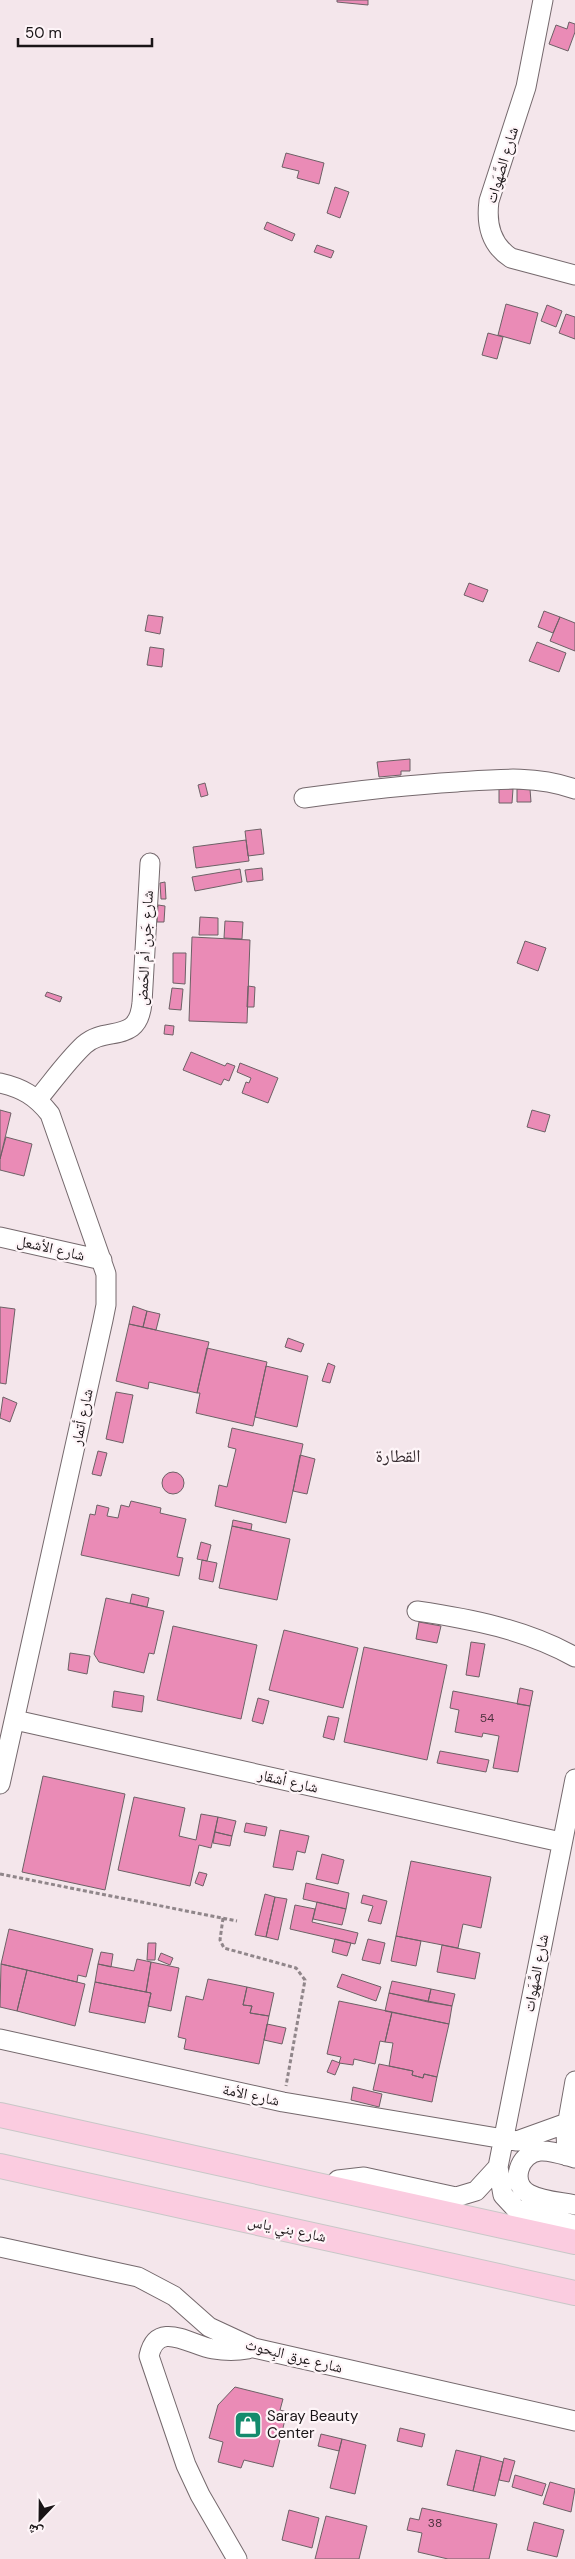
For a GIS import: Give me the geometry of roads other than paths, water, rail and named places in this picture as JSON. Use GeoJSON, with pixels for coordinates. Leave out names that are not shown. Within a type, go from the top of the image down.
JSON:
{"type":"FeatureCollection","features":[{"type":"Feature","properties":{"kind":"main road"},"geometry":{"type":"LineString","coordinates":[[0,2115],[575,2242]]}},
{"type":"Feature","properties":{"kind":"main road","name":"شارع بني ياس"},"geometry":{"type":"LineString","coordinates":[[0,2166],[575,2293]]}},
{"type":"Feature","properties":{"kind":"street","name":"شارع الصَّهَوات"},"geometry":{"type":"LineString","coordinates":[[543,0],[526,87],[489,201],[488,221],[493,238],[503,253],[511,258],[575,276]]}},
{"type":"Feature","properties":{"kind":"street"},"geometry":{"type":"LineString","coordinates":[[304,798],[391,786],[511,778],[552,783],[575,790]]}},
{"type":"Feature","properties":{"kind":"street","name":"شارع جَرن أم الحَمض"},"geometry":{"type":"LineString","coordinates":[[38,1098],[85,1044],[103,1035],[123,1033],[137,1021],[142,1003],[150,863]]}},
{"type":"Feature","properties":{"kind":"street"},"geometry":{"type":"LineString","coordinates":[[0,1083],[21,1089],[38,1098]]}},
{"type":"Feature","properties":{"kind":"street","name":"شارع أتمار"},"geometry":{"type":"LineString","coordinates":[[0,1784],[106,1305],[106,1274],[102,1260],[57,1131],[50,1114],[38,1098]]}},
{"type":"Feature","properties":{"kind":"street","name":"شارع الأشعل"},"geometry":{"type":"LineString","coordinates":[[0,1237],[102,1260]]}},
{"type":"Feature","properties":{"kind":"street"},"geometry":{"type":"LineString","coordinates":[[417,1611],[484,1623],[538,1640],[575,1657]]}},
{"type":"Feature","properties":{"kind":"street","name":"شارع أشقار"},"geometry":{"type":"LineString","coordinates":[[15,1720],[561,1842]]}},
{"type":"Feature","properties":{"kind":"street","name":"شارع الصَّهَوات"},"geometry":{"type":"LineString","coordinates":[[574,1790],[561,1842],[498,2167],[503,2195],[516,2209],[575,2225]]}},
{"type":"Feature","properties":{"kind":"street","name":"شارع الأمة"},"geometry":{"type":"LineString","coordinates":[[0,2039],[283,2102],[504,2139],[517,2140],[566,2123]]}},
{"type":"Feature","properties":{"kind":"street"},"geometry":{"type":"LineString","coordinates":[[575,2081],[566,2123],[571,2157],[547,2152],[534,2152],[522,2162],[518,2181],[529,2194],[575,2205]]}},
{"type":"Feature","properties":{"kind":"street"},"geometry":{"type":"LineString","coordinates":[[331,2189],[338,2180],[364,2177],[456,2197],[476,2191],[498,2167]]}},
{"type":"Feature","properties":{"kind":"street","name":"شارع عِرق البِحوث"},"geometry":{"type":"LineString","coordinates":[[0,2247],[138,2277],[174,2296],[209,2327],[254,2348],[575,2421]]}},
{"type":"Feature","properties":{"kind":"street"},"geometry":{"type":"LineString","coordinates":[[237,2559],[200,2495],[186,2465],[148,2356],[156,2340],[163,2336],[172,2335],[212,2349],[240,2350],[254,2348]]}},
{"type":"Feature","properties":{"kind":"place","name":"Saray Beauty Center"},"geometry":{"type":"Point","coordinates":[248,2425]}},
{"type":"Feature","properties":{"kind":"district","name":"القطارة"},"geometry":{"type":"Point","coordinates":[398,1456]}}]}
